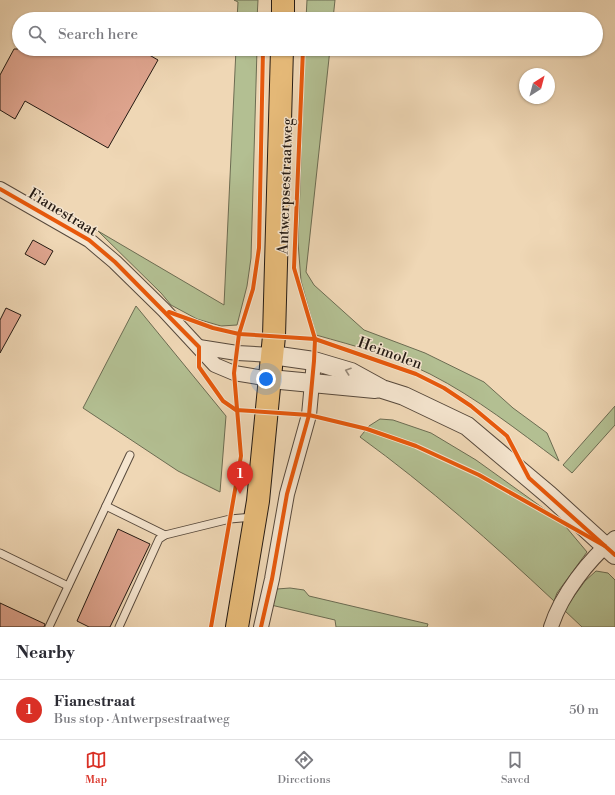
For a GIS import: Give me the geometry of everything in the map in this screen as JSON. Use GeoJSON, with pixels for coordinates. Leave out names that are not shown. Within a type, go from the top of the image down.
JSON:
{"type":"FeatureCollection","features":[{"type":"Feature","properties":{"kind":"main road"},"geometry":{"type":"LineString","coordinates":[[283,0],[283,12]]}},
{"type":"Feature","properties":{"kind":"main road","name":"Antwerpsestraatweg"},"geometry":{"type":"LineString","coordinates":[[237,627],[255,517],[272,355],[282,56]]}},
{"type":"Feature","properties":{"kind":"street","name":"Fianestraat"},"geometry":{"type":"LineString","coordinates":[[0,189],[89,240],[115,262],[215,365],[234,373],[270,379]]}},
{"type":"Feature","properties":{"kind":"street"},"geometry":{"type":"LineString","coordinates":[[199,347],[272,355]]}},
{"type":"Feature","properties":{"kind":"street","name":"Heimolen"},"geometry":{"type":"LineString","coordinates":[[272,355],[314,362],[351,372],[382,389],[404,396],[467,426],[612,546]]}},
{"type":"Feature","properties":{"kind":"street"},"geometry":{"type":"LineString","coordinates":[[262,627],[287,494],[309,415],[314,362]]}},
{"type":"Feature","properties":{"kind":"street","name":"Heimolen"},"geometry":{"type":"LineString","coordinates":[[270,379],[382,389]]}},
{"type":"Feature","properties":{"kind":"street"},"geometry":{"type":"LineString","coordinates":[[551,627],[568,589],[612,546]]}},
{"type":"Feature","properties":{"kind":"lane"},"geometry":{"type":"LineString","coordinates":[[49,627],[130,455]]}},
{"type":"Feature","properties":{"kind":"lane"},"geometry":{"type":"LineString","coordinates":[[106,506],[165,534]]}},
{"type":"Feature","properties":{"kind":"lane"},"geometry":{"type":"LineString","coordinates":[[119,627],[156,544],[165,534],[230,519],[255,517]]}},
{"type":"Feature","properties":{"kind":"lane"},"geometry":{"type":"LineString","coordinates":[[0,553],[68,586]]}},
{"type":"Feature","properties":{"kind":"green space"},"geometry":{"type":"Polygon","coordinates":[[[234,0],[258,0],[257,12],[237,12],[238,2],[234,0]]]}},
{"type":"Feature","properties":{"kind":"green space"},"geometry":{"type":"Polygon","coordinates":[[[307,0],[335,0],[334,12],[306,12],[307,0]]]}},
{"type":"Feature","properties":{"kind":"green space"},"geometry":{"type":"Polygon","coordinates":[[[236,56],[257,56],[251,258],[247,286],[237,325],[221,326],[197,319],[171,305],[161,293],[98,231],[224,305],[236,56]]]}},
{"type":"Feature","properties":{"kind":"green space"},"geometry":{"type":"Polygon","coordinates":[[[305,56],[329,56],[306,272],[314,285],[364,330],[425,353],[484,382],[513,408],[547,433],[559,461],[464,393],[430,374],[360,347],[316,335],[301,281],[298,242],[305,56]]]}},
{"type":"Feature","properties":{"kind":"green space"},"geometry":{"type":"Polygon","coordinates":[[[136,306],[226,416],[220,492],[178,471],[83,408],[136,306]]]}},
{"type":"Feature","properties":{"kind":"green space"},"geometry":{"type":"Polygon","coordinates":[[[615,406],[615,425],[572,473],[563,465],[615,406]]]}},
{"type":"Feature","properties":{"kind":"green space"},"geometry":{"type":"Polygon","coordinates":[[[380,419],[393,420],[431,433],[476,460],[561,521],[587,552],[557,593],[554,601],[460,516],[386,456],[360,437],[369,426],[380,419]]]}},
{"type":"Feature","properties":{"kind":"green space"},"geometry":{"type":"Polygon","coordinates":[[[596,571],[608,573],[615,580],[615,627],[582,627],[564,610],[585,581],[596,571]]]}},
{"type":"Feature","properties":{"kind":"green space"},"geometry":{"type":"Polygon","coordinates":[[[290,588],[304,590],[309,596],[428,624],[427,627],[336,627],[335,620],[271,605],[275,590],[290,588]]]}},
{"type":"Feature","properties":{"kind":"building"},"geometry":{"type":"Polygon","coordinates":[[[12,53],[12,56],[151,56],[158,60],[108,148],[25,101],[15,119],[0,110],[0,75],[12,53]]]}},
{"type":"Feature","properties":{"kind":"building"},"geometry":{"type":"Polygon","coordinates":[[[33,240],[53,251],[45,265],[25,254],[33,240]]]}},
{"type":"Feature","properties":{"kind":"building"},"geometry":{"type":"Polygon","coordinates":[[[6,308],[21,315],[0,353],[0,320],[6,308]]]}},
{"type":"Feature","properties":{"kind":"building"},"geometry":{"type":"Polygon","coordinates":[[[118,529],[150,544],[110,627],[89,627],[77,621],[118,529]]]}},
{"type":"Feature","properties":{"kind":"building"},"geometry":{"type":"Polygon","coordinates":[[[0,603],[45,624],[44,627],[0,627],[0,603]]]}},
{"type":"Feature","properties":{"kind":"cycle path"},"geometry":{"type":"LineString","coordinates":[[211,627],[241,456],[234,373],[239,334],[253,289],[259,248],[263,56]]}},
{"type":"Feature","properties":{"kind":"cycle path"},"geometry":{"type":"LineString","coordinates":[[261,627],[272,579],[287,494],[309,415],[314,361],[315,339],[294,268],[303,56]]}},
{"type":"Feature","properties":{"kind":"cycle path"},"geometry":{"type":"LineString","coordinates":[[0,189],[89,240],[115,262],[199,347],[199,367],[223,401],[236,410],[309,415],[367,429],[416,446],[479,475],[605,546]]}},
{"type":"Feature","properties":{"kind":"cycle path"},"geometry":{"type":"LineString","coordinates":[[169,312],[213,328],[239,334],[315,339],[416,374],[444,388],[471,406],[507,436],[529,478],[615,555]]}},
{"type":"Feature","properties":{"kind":"place","name":"Fianestraat"},"geometry":{"type":"Point","coordinates":[240,494]}}]}
